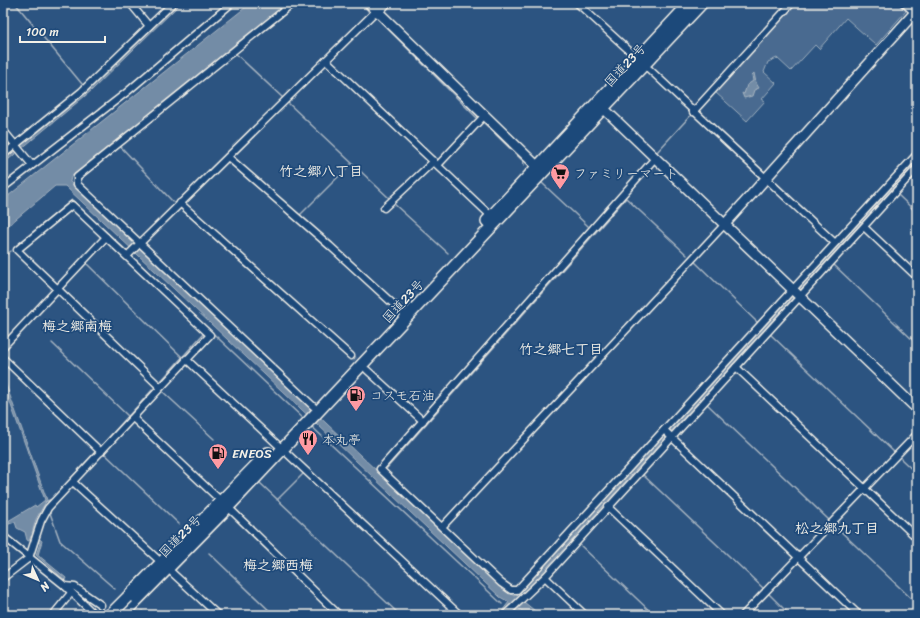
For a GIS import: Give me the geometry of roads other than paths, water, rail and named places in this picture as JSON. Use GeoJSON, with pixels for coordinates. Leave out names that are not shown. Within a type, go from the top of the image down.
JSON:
{"type":"FeatureCollection","features":[{"type":"Feature","properties":{"kind":"highway","name":"国道23号"},"geometry":{"type":"LineString","coordinates":[[601,105],[690,3]]}},
{"type":"Feature","properties":{"kind":"highway","name":"国道23号"},"geometry":{"type":"LineString","coordinates":[[314,409],[601,105],[702,3]]}},
{"type":"Feature","properties":{"kind":"highway","name":"国道23号"},"geometry":{"type":"LineString","coordinates":[[110,615],[131,600],[279,447],[491,216],[540,169]]}},
{"type":"Feature","properties":{"kind":"highway"},"geometry":{"type":"LineString","coordinates":[[102,610],[164,566]]}},
{"type":"Feature","properties":{"kind":"highway"},"geometry":{"type":"LineString","coordinates":[[128,615],[156,586],[164,566]]}},
{"type":"Feature","properties":{"kind":"highway","name":"国道23号"},"geometry":{"type":"LineString","coordinates":[[122,615],[131,600]]}},
{"type":"Feature","properties":{"kind":"street"},"geometry":{"type":"LineString","coordinates":[[130,3],[149,26]]}},
{"type":"Feature","properties":{"kind":"street"},"geometry":{"type":"LineString","coordinates":[[3,155],[17,147],[82,91],[173,3]]}},
{"type":"Feature","properties":{"kind":"street"},"geometry":{"type":"LineString","coordinates":[[3,188],[127,92],[232,3]]}},
{"type":"Feature","properties":{"kind":"street"},"geometry":{"type":"LineString","coordinates":[[293,3],[77,177],[77,184],[314,409]]}},
{"type":"Feature","properties":{"kind":"street"},"geometry":{"type":"LineString","coordinates":[[369,3],[540,169]]}},
{"type":"Feature","properties":{"kind":"street"},"geometry":{"type":"LineString","coordinates":[[129,254],[376,11],[386,3]]}},
{"type":"Feature","properties":{"kind":"street"},"geometry":{"type":"LineString","coordinates":[[576,3],[633,54]]}},
{"type":"Feature","properties":{"kind":"street"},"geometry":{"type":"LineString","coordinates":[[693,112],[792,3]]}},
{"type":"Feature","properties":{"kind":"street"},"geometry":{"type":"LineString","coordinates":[[442,527],[724,224],[916,13],[904,3]]}},
{"type":"Feature","properties":{"kind":"street"},"geometry":{"type":"LineString","coordinates":[[326,60],[491,216]]}},
{"type":"Feature","properties":{"kind":"street"},"geometry":{"type":"LineString","coordinates":[[649,69],[693,112],[835,243]]}},
{"type":"Feature","properties":{"kind":"street"},"geometry":{"type":"LineString","coordinates":[[601,105],[917,409]]}},
{"type":"Feature","properties":{"kind":"street"},"geometry":{"type":"LineString","coordinates":[[384,208],[436,163],[484,116]]}},
{"type":"Feature","properties":{"kind":"street"},"geometry":{"type":"LineString","coordinates":[[3,130],[32,165]]}},
{"type":"Feature","properties":{"kind":"street"},"geometry":{"type":"LineString","coordinates":[[518,591],[917,154]]}},
{"type":"Feature","properties":{"kind":"street"},"geometry":{"type":"LineString","coordinates":[[228,156],[402,312]]}},
{"type":"Feature","properties":{"kind":"street"},"geometry":{"type":"LineString","coordinates":[[524,598],[518,591],[511,590],[501,583],[380,469],[656,157]]}},
{"type":"Feature","properties":{"kind":"street"},"geometry":{"type":"LineString","coordinates":[[505,615],[545,577],[917,168]]}},
{"type":"Feature","properties":{"kind":"street"},"geometry":{"type":"LineString","coordinates":[[180,203],[351,356]]}},
{"type":"Feature","properties":{"kind":"street"},"geometry":{"type":"LineString","coordinates":[[3,578],[29,558],[41,521],[48,508],[160,386],[210,335],[129,254],[106,237],[72,205],[17,250],[57,290],[160,386]]}},
{"type":"Feature","properties":{"kind":"street"},"geometry":{"type":"LineString","coordinates":[[864,227],[917,277]]}},
{"type":"Feature","properties":{"kind":"street"},"geometry":{"type":"LineString","coordinates":[[3,347],[106,237]]}},
{"type":"Feature","properties":{"kind":"street"},"geometry":{"type":"LineString","coordinates":[[3,358],[101,452]]}},
{"type":"Feature","properties":{"kind":"street"},"geometry":{"type":"LineString","coordinates":[[186,359],[460,615]]}},
{"type":"Feature","properties":{"kind":"street"},"geometry":{"type":"LineString","coordinates":[[736,367],[917,538]]}},
{"type":"Feature","properties":{"kind":"street"},"geometry":{"type":"LineString","coordinates":[[367,370],[423,422]]}},
{"type":"Feature","properties":{"kind":"street"},"geometry":{"type":"LineString","coordinates":[[132,418],[339,615]]}},
{"type":"Feature","properties":{"kind":"street"},"geometry":{"type":"LineString","coordinates":[[664,430],[859,615]]}},
{"type":"Feature","properties":{"kind":"street"},"geometry":{"type":"LineString","coordinates":[[743,615],[917,434]]}},
{"type":"Feature","properties":{"kind":"street"},"geometry":{"type":"LineString","coordinates":[[73,482],[218,615]]}},
{"type":"Feature","properties":{"kind":"street"},"geometry":{"type":"LineString","coordinates":[[608,507],[722,615]]}},
{"type":"Feature","properties":{"kind":"street"},"geometry":{"type":"LineString","coordinates":[[3,536],[65,586],[95,615]]}},
{"type":"Feature","properties":{"kind":"street"},"geometry":{"type":"LineString","coordinates":[[545,577],[585,615]]}},
{"type":"Feature","properties":{"kind":"street"},"geometry":{"type":"LineString","coordinates":[[65,586],[75,587],[102,610]]}},
{"type":"Feature","properties":{"kind":"street"},"geometry":{"type":"LineString","coordinates":[[53,615],[71,593]]}},
{"type":"Feature","properties":{"kind":"waterway"},"geometry":{"type":"LineString","coordinates":[[15,3],[82,84]]}},
{"type":"Feature","properties":{"kind":"waterway"},"geometry":{"type":"LineString","coordinates":[[362,3],[369,12]]}},
{"type":"Feature","properties":{"kind":"waterway"},"geometry":{"type":"LineString","coordinates":[[899,3],[905,9]]}},
{"type":"Feature","properties":{"kind":"waterway"},"geometry":{"type":"LineString","coordinates":[[375,16],[426,67]]}},
{"type":"Feature","properties":{"kind":"waterway"},"geometry":{"type":"LineString","coordinates":[[235,53],[283,98]]}},
{"type":"Feature","properties":{"kind":"waterway"},"geometry":{"type":"LineString","coordinates":[[432,73],[476,117]]}},
{"type":"Feature","properties":{"kind":"waterway"},"geometry":{"type":"LineString","coordinates":[[287,102],[389,198]]}},
{"type":"Feature","properties":{"kind":"waterway"},"geometry":{"type":"LineString","coordinates":[[657,152],[692,114]]}},
{"type":"Feature","properties":{"kind":"waterway"},"geometry":{"type":"LineString","coordinates":[[484,123],[523,161],[524,165]]}},
{"type":"Feature","properties":{"kind":"waterway"},"geometry":{"type":"LineString","coordinates":[[121,147],[175,204]]}},
{"type":"Feature","properties":{"kind":"waterway"},"geometry":{"type":"LineString","coordinates":[[300,215],[351,164]]}},
{"type":"Feature","properties":{"kind":"waterway"},"geometry":{"type":"LineString","coordinates":[[542,183],[588,226]]}},
{"type":"Feature","properties":{"kind":"waterway"},"geometry":{"type":"LineString","coordinates":[[897,194],[917,213]]}},
{"type":"Feature","properties":{"kind":"waterway"},"geometry":{"type":"LineString","coordinates":[[387,468],[626,198],[687,255]]}},
{"type":"Feature","properties":{"kind":"waterway"},"geometry":{"type":"LineString","coordinates":[[17,245],[72,200],[128,252]]}},
{"type":"Feature","properties":{"kind":"waterway"},"geometry":{"type":"LineString","coordinates":[[393,203],[448,253]]}},
{"type":"Feature","properties":{"kind":"waterway"},"geometry":{"type":"LineString","coordinates":[[181,209],[309,323]]}},
{"type":"Feature","properties":{"kind":"waterway"},"geometry":{"type":"LineString","coordinates":[[3,257],[11,251]]}},
{"type":"Feature","properties":{"kind":"waterway"},"geometry":{"type":"LineString","coordinates":[[131,256],[305,420]]}},
{"type":"Feature","properties":{"kind":"waterway"},"geometry":{"type":"LineString","coordinates":[[694,261],[757,322]]}},
{"type":"Feature","properties":{"kind":"waterway"},"geometry":{"type":"LineString","coordinates":[[87,264],[182,357]]}},
{"type":"Feature","properties":{"kind":"waterway"},"geometry":{"type":"LineString","coordinates":[[833,264],[917,344]]}},
{"type":"Feature","properties":{"kind":"waterway"},"geometry":{"type":"LineString","coordinates":[[160,382],[204,333]]}},
{"type":"Feature","properties":{"kind":"waterway"},"geometry":{"type":"LineString","coordinates":[[770,334],[894,452]]}},
{"type":"Feature","properties":{"kind":"waterway"},"geometry":{"type":"LineString","coordinates":[[52,343],[128,416]]}},
{"type":"Feature","properties":{"kind":"waterway"},"geometry":{"type":"LineString","coordinates":[[101,446],[154,388]]}},
{"type":"Feature","properties":{"kind":"waterway"},"geometry":{"type":"LineString","coordinates":[[162,391],[214,439]]}},
{"type":"Feature","properties":{"kind":"waterway"},"geometry":{"type":"LineString","coordinates":[[706,403],[829,520]]}},
{"type":"Feature","properties":{"kind":"waterway"},"geometry":{"type":"LineString","coordinates":[[310,425],[502,604]]}},
{"type":"Feature","properties":{"kind":"waterway"},"geometry":{"type":"LineString","coordinates":[[45,502],[52,499],[95,452]]}},
{"type":"Feature","properties":{"kind":"waterway"},"geometry":{"type":"LineString","coordinates":[[104,453],[179,524]]}},
{"type":"Feature","properties":{"kind":"waterway"},"geometry":{"type":"LineString","coordinates":[[901,459],[917,474]]}},
{"type":"Feature","properties":{"kind":"waterway"},"geometry":{"type":"LineString","coordinates":[[277,500],[304,473]]}},
{"type":"Feature","properties":{"kind":"waterway"},"geometry":{"type":"LineString","coordinates":[[642,474],[763,588]]}},
{"type":"Feature","properties":{"kind":"waterway"},"geometry":{"type":"LineString","coordinates":[[260,483],[400,615]]}},
{"type":"Feature","properties":{"kind":"waterway"},"geometry":{"type":"LineString","coordinates":[[50,513],[60,541],[115,589]]}},
{"type":"Feature","properties":{"kind":"waterway"},"geometry":{"type":"LineString","coordinates":[[835,526],[917,604]]}},
{"type":"Feature","properties":{"kind":"waterway"},"geometry":{"type":"LineString","coordinates":[[579,544],[654,615]]}},
{"type":"Feature","properties":{"kind":"waterway"},"geometry":{"type":"LineString","coordinates":[[209,553],[274,615]]}},
{"type":"Feature","properties":{"kind":"waterway"},"geometry":{"type":"LineString","coordinates":[[55,607],[66,594]]}},
{"type":"Feature","properties":{"kind":"waterway"},"geometry":{"type":"LineString","coordinates":[[769,594],[790,615]]}},
{"type":"Feature","properties":{"kind":"waterway"},"geometry":{"type":"LineString","coordinates":[[142,611],[147,615]]}},
{"type":"Feature","properties":{"kind":"waterway"},"geometry":{"type":"LineString","coordinates":[[515,611],[521,615]]}},
{"type":"Feature","properties":{"kind":"tunnel"},"geometry":{"type":"LineString","coordinates":[[351,356],[363,367]]}},
{"type":"Feature","properties":{"kind":"place","name":"ファミリーマート"},"geometry":{"type":"Point","coordinates":[560,190]}},
{"type":"Feature","properties":{"kind":"place","name":"コスモ石油"},"geometry":{"type":"Point","coordinates":[356,412]}},
{"type":"Feature","properties":{"kind":"place","name":"本丸亭"},"geometry":{"type":"Point","coordinates":[308,456]}},
{"type":"Feature","properties":{"kind":"place","name":"ENEOS"},"geometry":{"type":"Point","coordinates":[218,470]}},
{"type":"Feature","properties":{"kind":"district","name":"竹之郷八丁目"},"geometry":{"type":"Point","coordinates":[321,171]}},
{"type":"Feature","properties":{"kind":"district","name":"梅之郷南梅"},"geometry":{"type":"Point","coordinates":[77,326]}},
{"type":"Feature","properties":{"kind":"district","name":"竹之郷七丁目"},"geometry":{"type":"Point","coordinates":[561,349]}},
{"type":"Feature","properties":{"kind":"district","name":"松之郷九丁目"},"geometry":{"type":"Point","coordinates":[837,528]}},
{"type":"Feature","properties":{"kind":"district","name":"梅之郷西梅"},"geometry":{"type":"Point","coordinates":[278,565]}}]}
